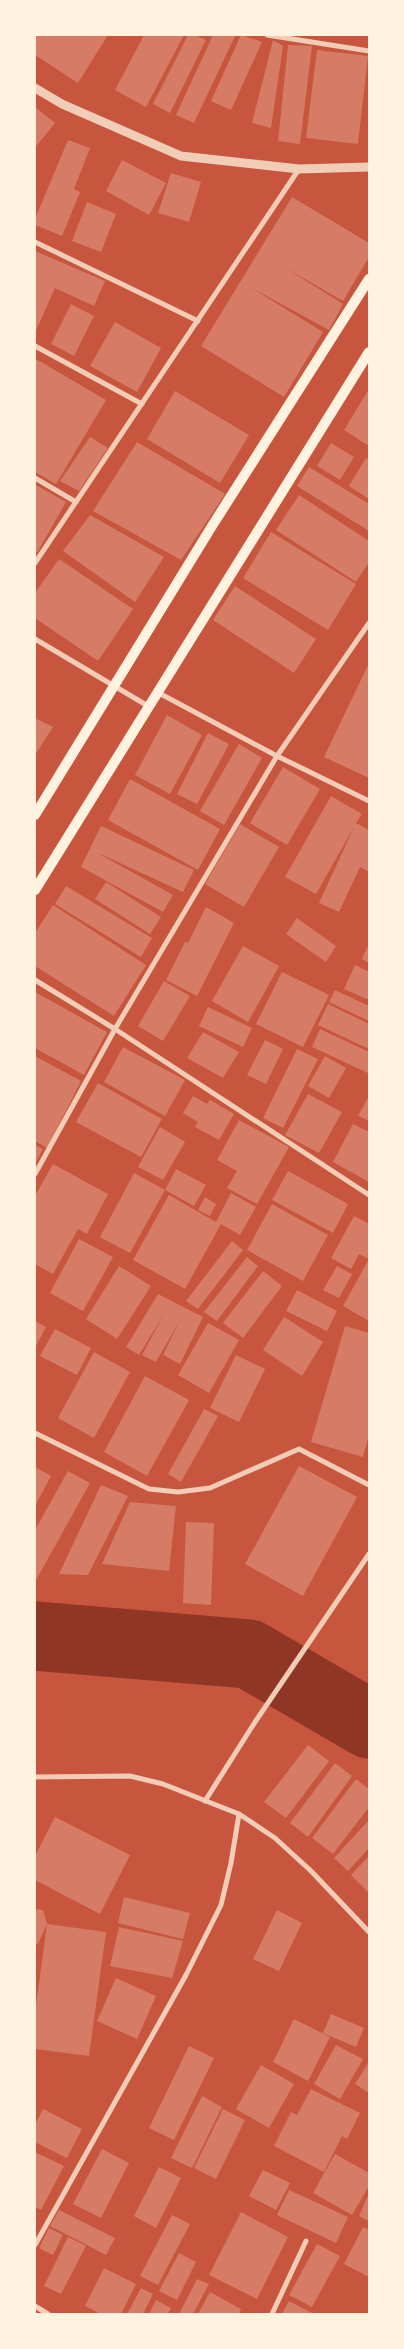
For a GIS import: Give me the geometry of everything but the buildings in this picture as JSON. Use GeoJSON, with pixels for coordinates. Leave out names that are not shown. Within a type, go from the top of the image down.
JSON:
{"type":"FeatureCollection","features":[{"type":"Feature","properties":{"kind":"main road"},"geometry":{"type":"LineString","coordinates":[[35,815],[369,278]]}},
{"type":"Feature","properties":{"kind":"main road"},"geometry":{"type":"LineString","coordinates":[[35,890],[369,352]]}},
{"type":"Feature","properties":{"kind":"street"},"geometry":{"type":"LineString","coordinates":[[267,35],[369,51]]}},
{"type":"Feature","properties":{"kind":"street"},"geometry":{"type":"LineString","coordinates":[[35,88],[62,104],[181,156],[299,169],[369,167]]}},
{"type":"Feature","properties":{"kind":"street"},"geometry":{"type":"LineString","coordinates":[[35,563],[299,169]]}},
{"type":"Feature","properties":{"kind":"street"},"geometry":{"type":"LineString","coordinates":[[35,242],[198,321]]}},
{"type":"Feature","properties":{"kind":"street"},"geometry":{"type":"LineString","coordinates":[[35,346],[142,404]]}},
{"type":"Feature","properties":{"kind":"street"},"geometry":{"type":"LineString","coordinates":[[35,478],[76,502]]}},
{"type":"Feature","properties":{"kind":"street"},"geometry":{"type":"LineString","coordinates":[[35,1174],[115,1029],[277,756],[369,623]]}},
{"type":"Feature","properties":{"kind":"street"},"geometry":{"type":"LineString","coordinates":[[35,639],[148,706]]}},
{"type":"Feature","properties":{"kind":"street"},"geometry":{"type":"LineString","coordinates":[[157,692],[277,756],[369,801]]}},
{"type":"Feature","properties":{"kind":"street"},"geometry":{"type":"LineString","coordinates":[[35,980],[115,1029],[369,1195]]}},
{"type":"Feature","properties":{"kind":"street"},"geometry":{"type":"LineString","coordinates":[[35,1433],[149,1489],[178,1492],[210,1488],[299,1449],[369,1485]]}},
{"type":"Feature","properties":{"kind":"street"},"geometry":{"type":"LineString","coordinates":[[205,1801],[255,1722],[369,1554]]}},
{"type":"Feature","properties":{"kind":"street"},"geometry":{"type":"LineString","coordinates":[[35,1777],[130,1776],[163,1784],[239,1814],[275,1838],[311,1870],[369,1932]]}},
{"type":"Feature","properties":{"kind":"street"},"geometry":{"type":"LineString","coordinates":[[35,2245],[186,1975],[221,1905],[231,1863],[239,1814]]}},
{"type":"Feature","properties":{"kind":"street"},"geometry":{"type":"LineString","coordinates":[[272,2314],[306,2241]]}},
{"type":"Feature","properties":{"kind":"street"},"geometry":{"type":"LineString","coordinates":[[35,2306],[48,2314]]}},
{"type":"Feature","properties":{"kind":"waterway"},"geometry":{"type":"LineString","coordinates":[[35,1636],[249,1654],[369,1724]]}}]}
